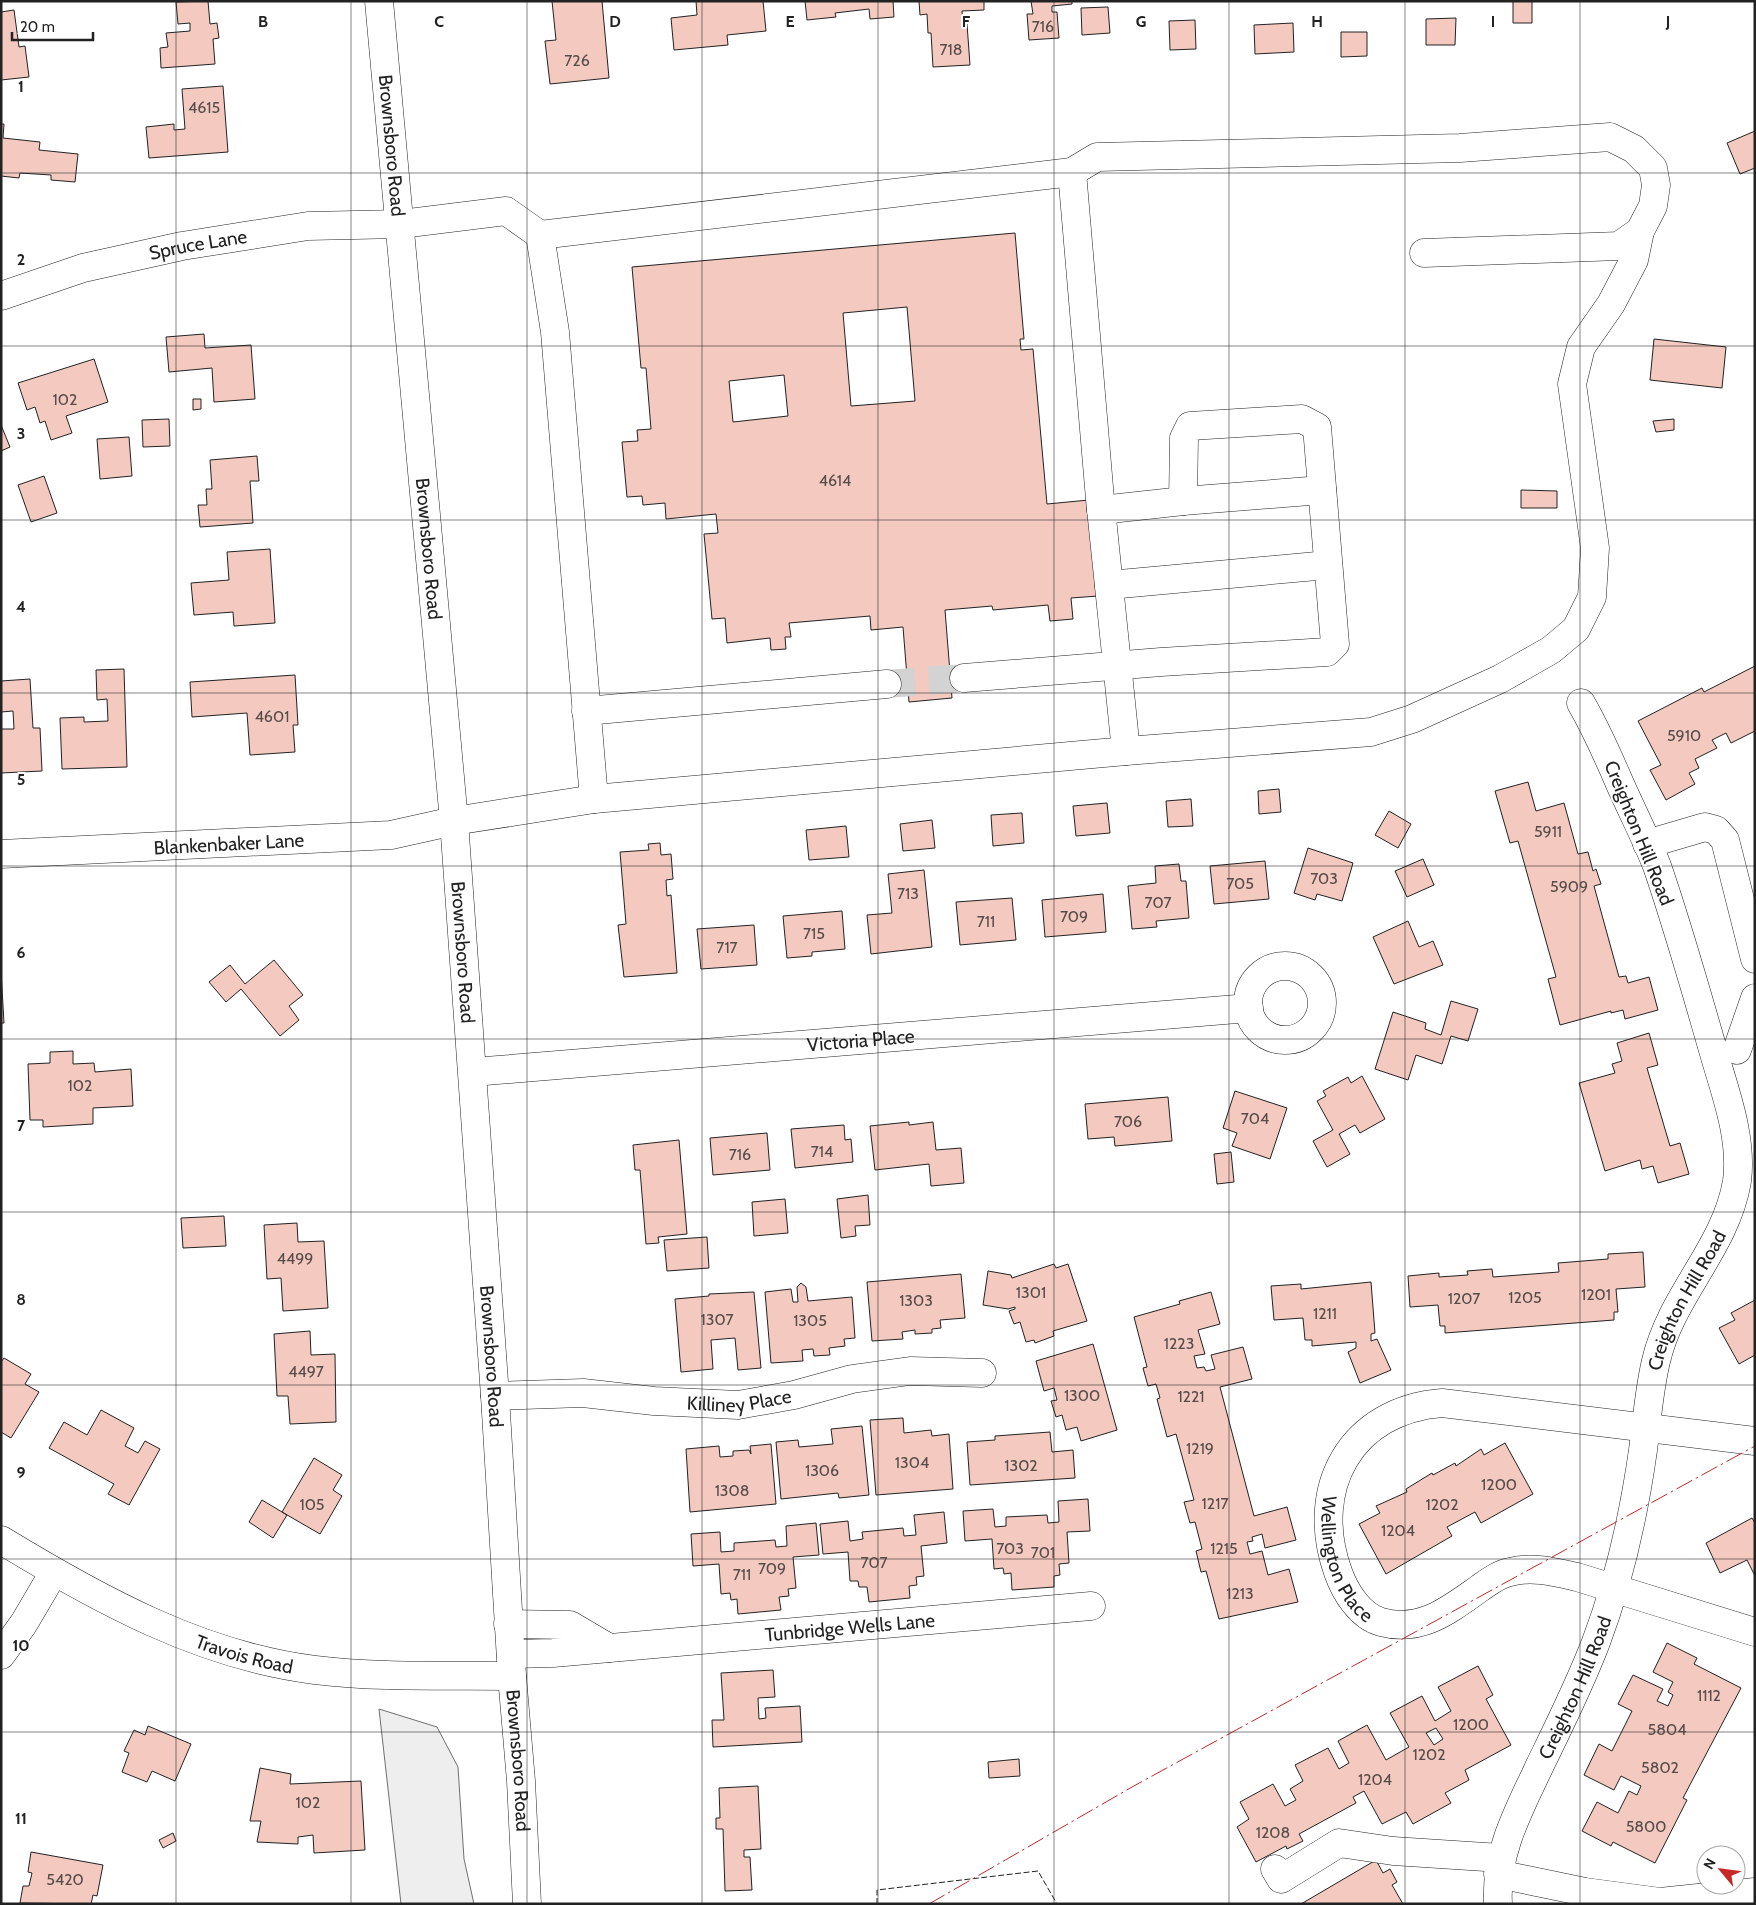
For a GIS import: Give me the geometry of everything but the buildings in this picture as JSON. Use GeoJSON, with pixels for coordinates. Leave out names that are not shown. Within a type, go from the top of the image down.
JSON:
{"type":"FeatureCollection","features":[{"type":"Feature","properties":{"kind":"street","name":"Brownsboro Road"},"geometry":{"type":"LineString","coordinates":[[379,1],[401,224],[454,821],[495,1396],[508,1624],[521,1781],[527,1904]]}},
{"type":"Feature","properties":{"kind":"street"},"geometry":{"type":"LineString","coordinates":[[594,799],[555,332],[540,235],[1072,172],[1097,157],[1460,148],[1610,137],[1634,149],[1653,168],[1656,185],[1653,206],[1640,231],[1619,246],[1424,253]]}},
{"type":"Feature","properties":{"kind":"street"},"geometry":{"type":"LineString","coordinates":[[1072,172],[1101,510],[1117,666],[1136,750]]}},
{"type":"Feature","properties":{"kind":"street","name":"Spruce Lane"},"geometry":{"type":"LineString","coordinates":[[1,296],[83,268],[182,246],[308,226],[401,224],[506,211],[540,235]]}},
{"type":"Feature","properties":{"kind":"street","name":"Blankenbaker Lane"},"geometry":{"type":"LineString","coordinates":[[1,854],[391,835],[454,821],[594,799],[1136,750],[1371,732],[1412,719],[1500,680],[1551,650],[1576,629],[1592,597],[1594,548],[1572,384],[1581,347],[1611,304],[1634,260],[1640,231]]}},
{"type":"Feature","properties":{"kind":"street"},"geometry":{"type":"LineString","coordinates":[[964,678],[1327,652],[1335,644],[1317,427],[1302,419],[1190,426],[1184,438],[1183,501]]}},
{"type":"Feature","properties":{"kind":"street"},"geometry":{"type":"LineString","coordinates":[[1101,510],[1183,501],[1322,490]]}},
{"type":"Feature","properties":{"kind":"street"},"geometry":{"type":"LineString","coordinates":[[1109,585],[1328,565]]}},
{"type":"Feature","properties":{"kind":"street"},"geometry":{"type":"LineString","coordinates":[[586,711],[887,684]]}},
{"type":"Feature","properties":{"kind":"street","name":"Creighton Hill Road"},"geometry":{"type":"LineString","coordinates":[[1498,1904],[1500,1866],[1514,1821],[1580,1682],[1597,1640],[1623,1555],[1646,1427],[1650,1386],[1664,1334],[1674,1311],[1720,1234],[1728,1215],[1737,1180],[1746,1163],[1737,1143],[1735,1051],[1679,933],[1647,844],[1594,725],[1581,703]]}},
{"type":"Feature","properties":{"kind":"street"},"geometry":{"type":"LineString","coordinates":[[1647,844],[1705,827],[1716,830],[1725,840],[1755,959]]}},
{"type":"Feature","properties":{"kind":"street"},"geometry":{"type":"LineString","coordinates":[[1735,1051],[1755,998]]}},
{"type":"Feature","properties":{"kind":"street","name":"Victoria Place"},"geometry":{"type":"LineString","coordinates":[[473,1072],[1249,1008]]}},
{"type":"Feature","properties":{"kind":"street","name":"Killiney Place"},"geometry":{"type":"LineString","coordinates":[[495,1396],[583,1393],[654,1401],[738,1405],[794,1395],[852,1379],[910,1371],[982,1373]]}},
{"type":"Feature","properties":{"kind":"street","name":"Wellington Place"},"geometry":{"type":"LineString","coordinates":[[1755,1441],[1442,1403],[1425,1404],[1392,1415],[1365,1433],[1344,1458],[1332,1487],[1328,1512],[1329,1541],[1338,1573],[1347,1593],[1363,1612],[1379,1621],[1405,1625],[1419,1624],[1439,1617],[1497,1577],[1520,1569],[1550,1570],[1755,1632]]}},
{"type":"Feature","properties":{"kind":"street","name":"Travois Road"},"geometry":{"type":"LineString","coordinates":[[1,1540],[54,1572],[139,1617],[193,1640],[268,1662],[314,1670],[363,1674],[512,1665]]}},
{"type":"Feature","properties":{"kind":"street"},"geometry":{"type":"LineString","coordinates":[[1,1655],[24,1623],[54,1572]]}},
{"type":"Feature","properties":{"kind":"street","name":"Tunbridge Wells Lane"},"geometry":{"type":"LineString","coordinates":[[512,1665],[609,1648],[1090,1606]]}},
{"type":"Feature","properties":{"kind":"street"},"geometry":{"type":"LineString","coordinates":[[508,1624],[570,1625],[609,1648]]}},
{"type":"Feature","properties":{"kind":"street"},"geometry":{"type":"LineString","coordinates":[[1275,1869],[1281,1879],[1339,1843],[1500,1866],[1585,1892],[1660,1902],[1755,1892]]}},
{"type":"Feature","properties":{"kind":"shaded area"},"geometry":{"type":"Polygon","coordinates":[[[379,1709],[437,1727],[458,1767],[464,1859],[474,1904],[401,1904],[379,1709]]]}},
{"type":"Feature","properties":{"kind":"tunnel"},"geometry":{"type":"LineString","coordinates":[[887,684],[964,678]]}},
{"type":"Feature","properties":{"kind":"fence"},"geometry":{"type":"LineString","coordinates":[[877,1904],[877,1890],[1038,1871],[1057,1904]]}},
{"type":"Feature","properties":{"kind":"power"},"geometry":{"type":"LineString","coordinates":[[929,1904],[1132,1787],[1755,1446]]}}]}
